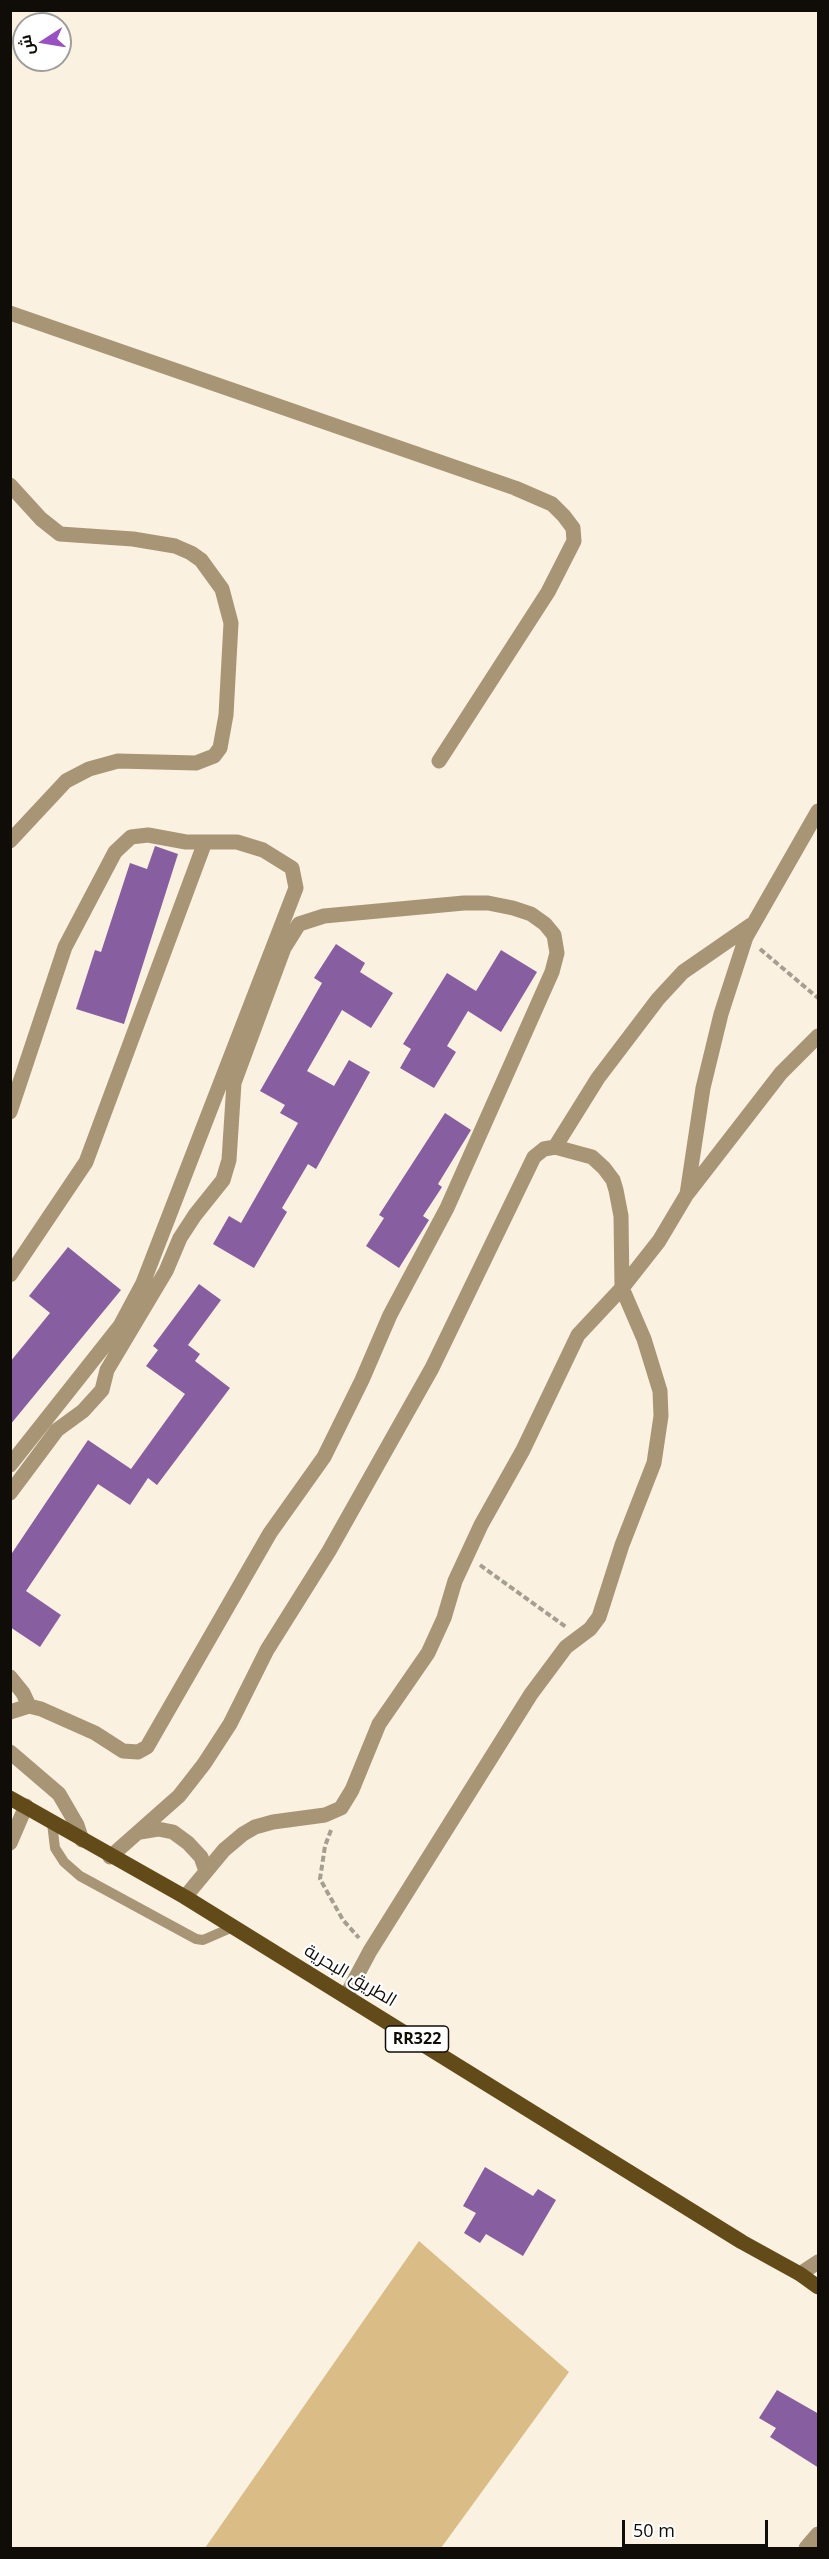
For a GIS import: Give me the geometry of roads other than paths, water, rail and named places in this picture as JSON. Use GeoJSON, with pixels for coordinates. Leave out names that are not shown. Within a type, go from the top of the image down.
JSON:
{"type":"FeatureCollection","features":[{"type":"Feature","properties":{"kind":"main road","name":"الطريق البحرية"},"geometry":{"type":"LineString","coordinates":[[10,1798],[110,1857],[185,1897],[742,2242],[819,2287]]}},
{"type":"Feature","properties":{"kind":"street"},"geometry":{"type":"LineString","coordinates":[[10,312],[515,488],[552,504],[564,516],[573,528],[574,541],[548,592],[439,761]]}},
{"type":"Feature","properties":{"kind":"street"},"geometry":{"type":"LineString","coordinates":[[10,485],[41,519],[60,534],[142,540],[175,546],[191,553],[201,560],[222,589],[231,623],[226,715],[220,748],[214,756],[196,762],[118,761],[89,769],[66,781],[10,841]]}},
{"type":"Feature","properties":{"kind":"street"},"geometry":{"type":"LineString","coordinates":[[687,1194],[703,1088],[721,1014],[749,930],[819,811]]}},
{"type":"Feature","properties":{"kind":"street"},"geometry":{"type":"LineString","coordinates":[[10,1112],[64,947],[115,852],[131,837],[148,835],[186,842],[237,842],[271,854],[292,868],[296,888],[143,1283],[120,1326],[10,1465]]}},
{"type":"Feature","properties":{"kind":"street"},"geometry":{"type":"LineString","coordinates":[[10,1275],[86,1162],[205,842]]}},
{"type":"Feature","properties":{"kind":"street"},"geometry":{"type":"LineString","coordinates":[[10,1493],[57,1430],[83,1411],[102,1390],[107,1370],[166,1270],[180,1238],[223,1180],[229,1160],[234,1083],[284,948],[299,924],[324,916],[464,903],[488,903],[513,908],[531,914],[545,924],[554,935],[557,953],[552,972],[447,1208],[390,1315],[362,1380],[324,1457],[270,1533],[147,1747],[138,1752],[123,1751],[95,1733],[58,1715],[29,1707],[10,1712]]}},
{"type":"Feature","properties":{"kind":"street"},"geometry":{"type":"LineString","coordinates":[[555,1147],[598,1078],[658,999],[683,972],[749,930]]}},
{"type":"Feature","properties":{"kind":"street"},"geometry":{"type":"LineString","coordinates":[[185,1897],[224,1850],[255,1827],[273,1822],[325,1815],[341,1808],[352,1790],[379,1724],[428,1653],[444,1618],[455,1581],[481,1526],[523,1450],[578,1335],[621,1288],[659,1241],[687,1194],[782,1073],[819,1036]]}},
{"type":"Feature","properties":{"kind":"street"},"geometry":{"type":"LineString","coordinates":[[110,1857],[140,1832],[192,1781],[230,1724],[267,1650],[329,1551],[420,1389],[534,1157],[544,1149],[555,1147],[592,1157],[613,1180],[621,1216],[621,1288],[644,1339],[657,1377],[662,1405],[654,1463],[622,1545],[604,1607],[596,1623],[566,1647],[531,1694],[370,1951],[346,1996]]}},
{"type":"Feature","properties":{"kind":"street"},"geometry":{"type":"LineString","coordinates":[[10,1677],[23,1693],[29,1707]]}},
{"type":"Feature","properties":{"kind":"street"},"geometry":{"type":"LineString","coordinates":[[10,1752],[59,1794],[77,1825],[82,1840]]}},
{"type":"Feature","properties":{"kind":"street"},"geometry":{"type":"LineString","coordinates":[[10,1843],[26,1806]]}},
{"type":"Feature","properties":{"kind":"street"},"geometry":{"type":"LineString","coordinates":[[140,1832],[158,1829],[173,1832],[188,1842],[201,1857],[206,1871]]}},
{"type":"Feature","properties":{"kind":"street"},"geometry":{"type":"LineString","coordinates":[[800,2274],[819,2262]]}},
{"type":"Feature","properties":{"kind":"street"},"geometry":{"type":"LineString","coordinates":[[806,2548],[819,2534]]}},
{"type":"Feature","properties":{"kind":"lane"},"geometry":{"type":"LineString","coordinates":[[52,1823],[55,1848],[63,1862],[80,1876],[196,1939],[203,1940],[233,1927]]}}]}
